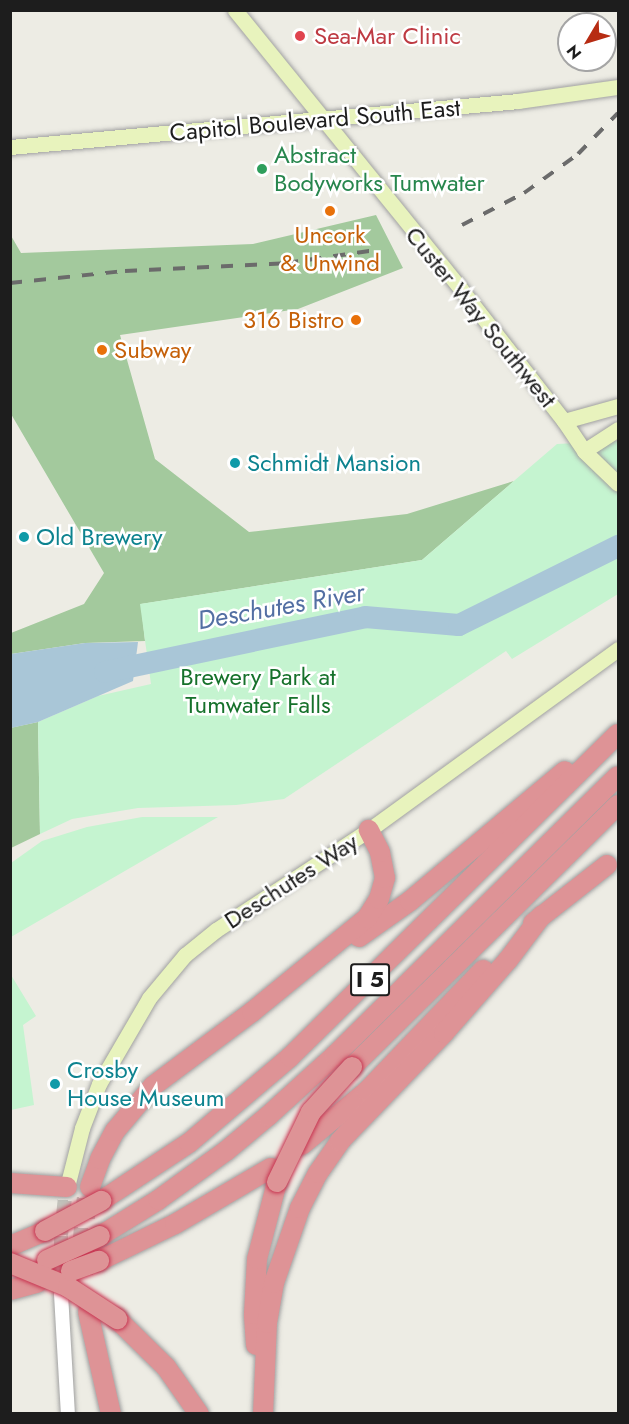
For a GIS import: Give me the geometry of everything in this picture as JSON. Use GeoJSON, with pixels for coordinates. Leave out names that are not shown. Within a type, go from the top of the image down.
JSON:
{"type":"FeatureCollection","features":[{"type":"Feature","properties":{"kind":"highway"},"geometry":{"type":"LineString","coordinates":[[252,1012],[410,901],[618,728]]}},
{"type":"Feature","properties":{"kind":"highway","name":"I 5"},"geometry":{"type":"LineString","coordinates":[[10,1246],[45,1231],[96,1194],[189,1143],[290,1057],[486,867],[618,734]]}},
{"type":"Feature","properties":{"kind":"highway","name":"I 5"},"geometry":{"type":"LineString","coordinates":[[47,1260],[100,1236],[166,1195],[268,1116],[335,1055],[618,776]]}},
{"type":"Feature","properties":{"kind":"highway"},"geometry":{"type":"LineString","coordinates":[[262,1413],[254,1283],[274,1175],[312,1112],[352,1067],[618,805]]}},
{"type":"Feature","properties":{"kind":"highway"},"geometry":{"type":"LineString","coordinates":[[96,1194],[97,1166],[115,1131],[141,1098],[358,926],[373,909],[379,899],[385,878],[380,852],[369,830]]}},
{"type":"Feature","properties":{"kind":"highway"},"geometry":{"type":"LineString","coordinates":[[302,1145],[367,1091],[449,1004],[542,915],[613,861]]}},
{"type":"Feature","properties":{"kind":"highway"},"geometry":{"type":"LineString","coordinates":[[262,1413],[267,1323],[274,1283],[296,1217],[318,1173],[340,1141],[444,1033],[508,960],[542,915]]}},
{"type":"Feature","properties":{"kind":"highway"},"geometry":{"type":"LineString","coordinates":[[79,1275],[99,1261],[274,1175]]}},
{"type":"Feature","properties":{"kind":"highway"},"geometry":{"type":"LineString","coordinates":[[10,1183],[66,1191]]}},
{"type":"Feature","properties":{"kind":"highway"},"geometry":{"type":"LineString","coordinates":[[11,1276],[38,1283]]}},
{"type":"Feature","properties":{"kind":"highway"},"geometry":{"type":"LineString","coordinates":[[11,1276],[68,1287],[117,1318],[166,1367],[199,1413]]}},
{"type":"Feature","properties":{"kind":"highway"},"geometry":{"type":"LineString","coordinates":[[88,1312],[111,1413]]}},
{"type":"Feature","properties":{"kind":"main road","name":"Custer Way Southwest"},"geometry":{"type":"LineString","coordinates":[[235,10],[564,421],[584,451],[618,484]]}},
{"type":"Feature","properties":{"kind":"main road","name":"Capitol Boulevard South East"},"geometry":{"type":"LineString","coordinates":[[10,147],[519,101],[618,87]]}},
{"type":"Feature","properties":{"kind":"main road"},"geometry":{"type":"LineString","coordinates":[[564,421],[618,406]]}},
{"type":"Feature","properties":{"kind":"main road"},"geometry":{"type":"LineString","coordinates":[[584,451],[618,429]]}},
{"type":"Feature","properties":{"kind":"main road","name":"Deschutes Way"},"geometry":{"type":"LineString","coordinates":[[66,1191],[82,1128],[99,1084],[124,1036],[165,977],[185,955],[216,930],[369,830],[618,649]]}},
{"type":"Feature","properties":{"kind":"street"},"geometry":{"type":"LineString","coordinates":[[61,1294],[68,1413]]}},
{"type":"Feature","properties":{"kind":"green space"},"geometry":{"type":"Polygon","coordinates":[[[376,215],[403,268],[298,309],[120,335],[155,459],[249,532],[407,514],[514,481],[422,560],[141,604],[145,641],[85,643],[11,654],[11,633],[84,604],[104,573],[11,414],[10,234],[21,253],[253,244],[376,215]]]}},
{"type":"Feature","properties":{"kind":"green space","name":"Brewery Park at Tumwater Falls"},"geometry":{"type":"Polygon","coordinates":[[[618,441],[618,594],[512,659],[506,651],[284,799],[236,805],[138,808],[72,819],[40,834],[38,722],[98,696],[151,684],[140,604],[422,560],[557,444],[618,441]]]}},
{"type":"Feature","properties":{"kind":"green space"},"geometry":{"type":"Polygon","coordinates":[[[38,722],[40,834],[11,848],[10,728],[38,722]]]}},
{"type":"Feature","properties":{"kind":"green space"},"geometry":{"type":"Polygon","coordinates":[[[142,817],[218,817],[11,937],[11,863],[42,841],[87,827],[142,817]]]}},
{"type":"Feature","properties":{"kind":"green space"},"geometry":{"type":"Polygon","coordinates":[[[11,975],[36,1016],[23,1025],[34,1105],[11,1110],[11,975]]]}},
{"type":"Feature","properties":{"kind":"water"},"geometry":{"type":"Polygon","coordinates":[[[138,642],[133,681],[38,722],[11,728],[11,654],[85,643],[138,642]]]}},
{"type":"Feature","properties":{"kind":"waterway","name":"Deschutes River"},"geometry":{"type":"LineString","coordinates":[[105,672],[365,617],[459,625],[618,546]]}},
{"type":"Feature","properties":{"kind":"tunnel"},"geometry":{"type":"LineString","coordinates":[[61,1292],[61,1235],[65,1196]]}},
{"type":"Feature","properties":{"kind":"tunnel"},"geometry":{"type":"LineString","coordinates":[[83,1275],[82,1248],[87,1196]]}},
{"type":"Feature","properties":{"kind":"railway"},"geometry":{"type":"LineString","coordinates":[[462,225],[524,193],[578,154],[618,113]]}},
{"type":"Feature","properties":{"kind":"railway"},"geometry":{"type":"LineString","coordinates":[[10,283],[125,271],[286,263],[376,250]]}},
{"type":"Feature","properties":{"kind":"place","name":"Sea-Mar Clinic"},"geometry":{"type":"Point","coordinates":[300,36]}},
{"type":"Feature","properties":{"kind":"place","name":"Abstract Bodyworks Tumwater"},"geometry":{"type":"Point","coordinates":[262,169]}},
{"type":"Feature","properties":{"kind":"place","name":"Uncork & Unwind"},"geometry":{"type":"Point","coordinates":[330,211]}},
{"type":"Feature","properties":{"kind":"place","name":"316 Bistro"},"geometry":{"type":"Point","coordinates":[356,320]}},
{"type":"Feature","properties":{"kind":"place","name":"Subway"},"geometry":{"type":"Point","coordinates":[102,350]}},
{"type":"Feature","properties":{"kind":"place","name":"Schmidt Mansion"},"geometry":{"type":"Point","coordinates":[235,463]}},
{"type":"Feature","properties":{"kind":"place","name":"Old Brewery"},"geometry":{"type":"Point","coordinates":[24,537]}},
{"type":"Feature","properties":{"kind":"place","name":"Crosby House Museum"},"geometry":{"type":"Point","coordinates":[55,1084]}}]}
